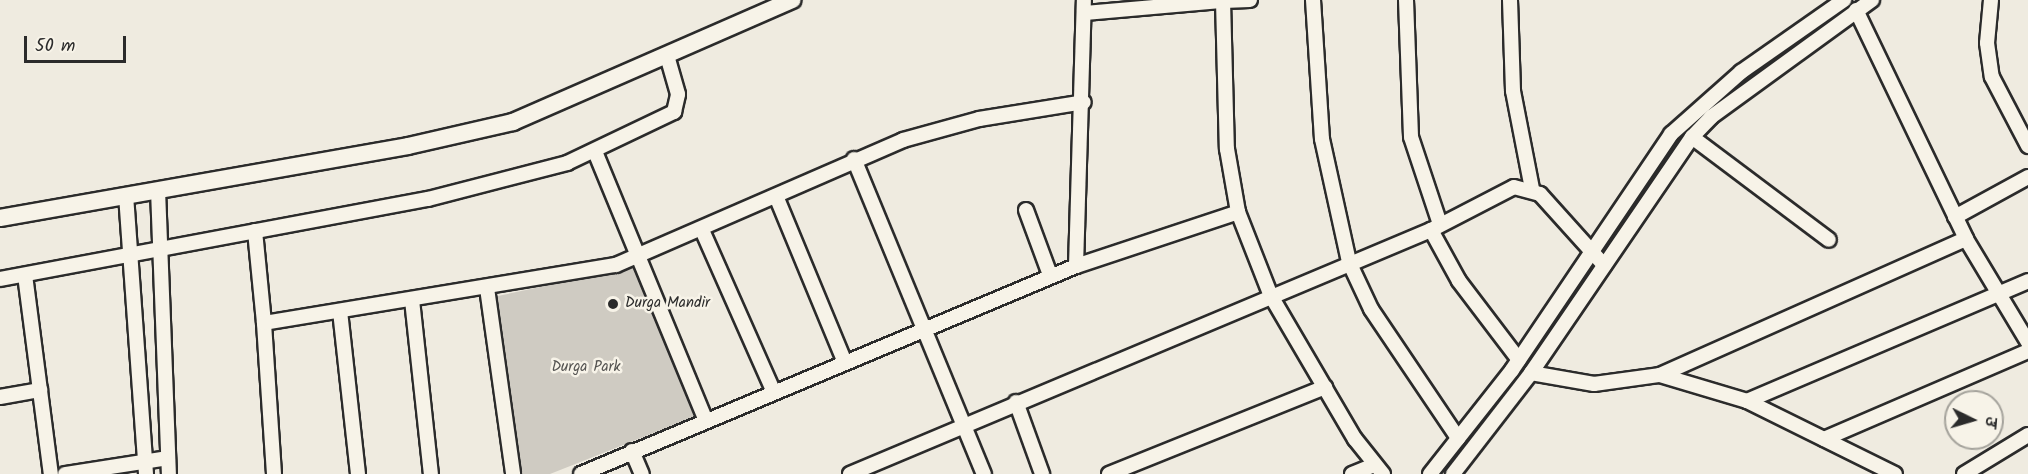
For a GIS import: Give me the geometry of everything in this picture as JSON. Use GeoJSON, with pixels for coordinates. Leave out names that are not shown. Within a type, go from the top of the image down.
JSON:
{"type":"FeatureCollection","features":[{"type":"Feature","properties":{"kind":"main road"},"geometry":{"type":"LineString","coordinates":[[0,218],[513,122],[792,0]]}},
{"type":"Feature","properties":{"kind":"street"},"geometry":{"type":"LineString","coordinates":[[1076,266],[1084,102],[1085,6],[1250,0]]}},
{"type":"Feature","properties":{"kind":"street"},"geometry":{"type":"LineString","coordinates":[[1313,0],[1322,140],[1349,262],[1377,319],[1458,438]]}},
{"type":"Feature","properties":{"kind":"street"},"geometry":{"type":"LineString","coordinates":[[1406,0],[1411,137],[1436,227],[1459,281],[1519,360]]}},
{"type":"Feature","properties":{"kind":"street"},"geometry":{"type":"LineString","coordinates":[[1510,0],[1513,91],[1532,189],[1604,265]]}},
{"type":"Feature","properties":{"kind":"street"},"geometry":{"type":"LineString","coordinates":[[1430,474],[1519,360],[1589,251],[1665,142],[1695,110],[1844,0]]}},
{"type":"Feature","properties":{"kind":"street"},"geometry":{"type":"LineString","coordinates":[[1453,474],[1531,373],[1692,137],[1711,117],[1872,0]]}},
{"type":"Feature","properties":{"kind":"street"},"geometry":{"type":"LineString","coordinates":[[1991,0],[1987,43],[1992,77],[2028,146]]}},
{"type":"Feature","properties":{"kind":"street"},"geometry":{"type":"LineString","coordinates":[[1224,2],[1227,149],[1238,212],[1271,296],[1378,470],[1352,474]]}},
{"type":"Feature","properties":{"kind":"street"},"geometry":{"type":"LineString","coordinates":[[1856,10],[1966,240],[1996,294],[2028,342]]}},
{"type":"Feature","properties":{"kind":"street"},"geometry":{"type":"LineString","coordinates":[[0,279],[496,185],[596,154],[674,112],[678,94],[667,56]]}},
{"type":"Feature","properties":{"kind":"street"},"geometry":{"type":"LineString","coordinates":[[264,323],[594,270],[642,255],[702,230],[854,159],[941,127],[1084,102]]}},
{"type":"Feature","properties":{"kind":"street"},"geometry":{"type":"LineString","coordinates":[[1692,137],[1829,240]]}},
{"type":"Feature","properties":{"kind":"street"},"geometry":{"type":"LineString","coordinates":[[596,154],[642,255],[705,419]]}},
{"type":"Feature","properties":{"kind":"street"},"geometry":{"type":"LineString","coordinates":[[854,159],[984,474]]}},
{"type":"Feature","properties":{"kind":"street"},"geometry":{"type":"LineString","coordinates":[[1955,217],[2028,177]]}},
{"type":"Feature","properties":{"kind":"street"},"geometry":{"type":"LineString","coordinates":[[850,474],[1016,402],[1436,227],[1505,190],[1532,189]]}},
{"type":"Feature","properties":{"kind":"street"},"geometry":{"type":"LineString","coordinates":[[158,190],[158,249],[169,474]]}},
{"type":"Feature","properties":{"kind":"street"},"geometry":{"type":"LineString","coordinates":[[126,195],[146,467]]}},
{"type":"Feature","properties":{"kind":"street"},"geometry":{"type":"LineString","coordinates":[[776,196],[844,360]]}},
{"type":"Feature","properties":{"kind":"street"},"geometry":{"type":"LineString","coordinates":[[1026,210],[1050,275]]}},
{"type":"Feature","properties":{"kind":"street"},"geometry":{"type":"LineString","coordinates":[[581,474],[923,326],[1050,275],[1238,212]]}},
{"type":"Feature","properties":{"kind":"street"},"geometry":{"type":"LineString","coordinates":[[702,230],[773,390]]}},
{"type":"Feature","properties":{"kind":"street"},"geometry":{"type":"LineString","coordinates":[[255,231],[264,323],[274,474]]}},
{"type":"Feature","properties":{"kind":"street"},"geometry":{"type":"LineString","coordinates":[[1531,373],[1586,384],[1660,375],[1966,240]]}},
{"type":"Feature","properties":{"kind":"street"},"geometry":{"type":"LineString","coordinates":[[25,275],[51,474]]}},
{"type":"Feature","properties":{"kind":"street"},"geometry":{"type":"LineString","coordinates":[[1747,401],[2028,281]]}},
{"type":"Feature","properties":{"kind":"street"},"geometry":{"type":"LineString","coordinates":[[487,288],[513,474]]}},
{"type":"Feature","properties":{"kind":"street"},"geometry":{"type":"LineString","coordinates":[[412,300],[431,474]]}},
{"type":"Feature","properties":{"kind":"street"},"geometry":{"type":"LineString","coordinates":[[340,311],[358,474]]}},
{"type":"Feature","properties":{"kind":"street"},"geometry":{"type":"LineString","coordinates":[[1824,439],[2028,351]]}},
{"type":"Feature","properties":{"kind":"street"},"geometry":{"type":"LineString","coordinates":[[1660,375],[1747,401],[1895,474]]}},
{"type":"Feature","properties":{"kind":"street"},"geometry":{"type":"LineString","coordinates":[[1109,474],[1325,387]]}},
{"type":"Feature","properties":{"kind":"street"},"geometry":{"type":"LineString","coordinates":[[0,397],[40,390]]}},
{"type":"Feature","properties":{"kind":"street"},"geometry":{"type":"LineString","coordinates":[[1016,402],[1042,474]]}},
{"type":"Feature","properties":{"kind":"street"},"geometry":{"type":"LineString","coordinates":[[1964,474],[2028,435]]}},
{"type":"Feature","properties":{"kind":"street"},"geometry":{"type":"LineString","coordinates":[[632,451],[642,474]]}},
{"type":"Feature","properties":{"kind":"street"},"geometry":{"type":"LineString","coordinates":[[65,474],[146,467],[168,458]]}},
{"type":"Feature","properties":{"kind":"green space","name":"Durga Park"},"geometry":{"type":"Polygon","coordinates":[[[636,267],[694,417],[550,474],[516,474],[493,297],[636,267]]]}},
{"type":"Feature","properties":{"kind":"place","name":"Durga Mandir"},"geometry":{"type":"Point","coordinates":[613,304]}}]}
